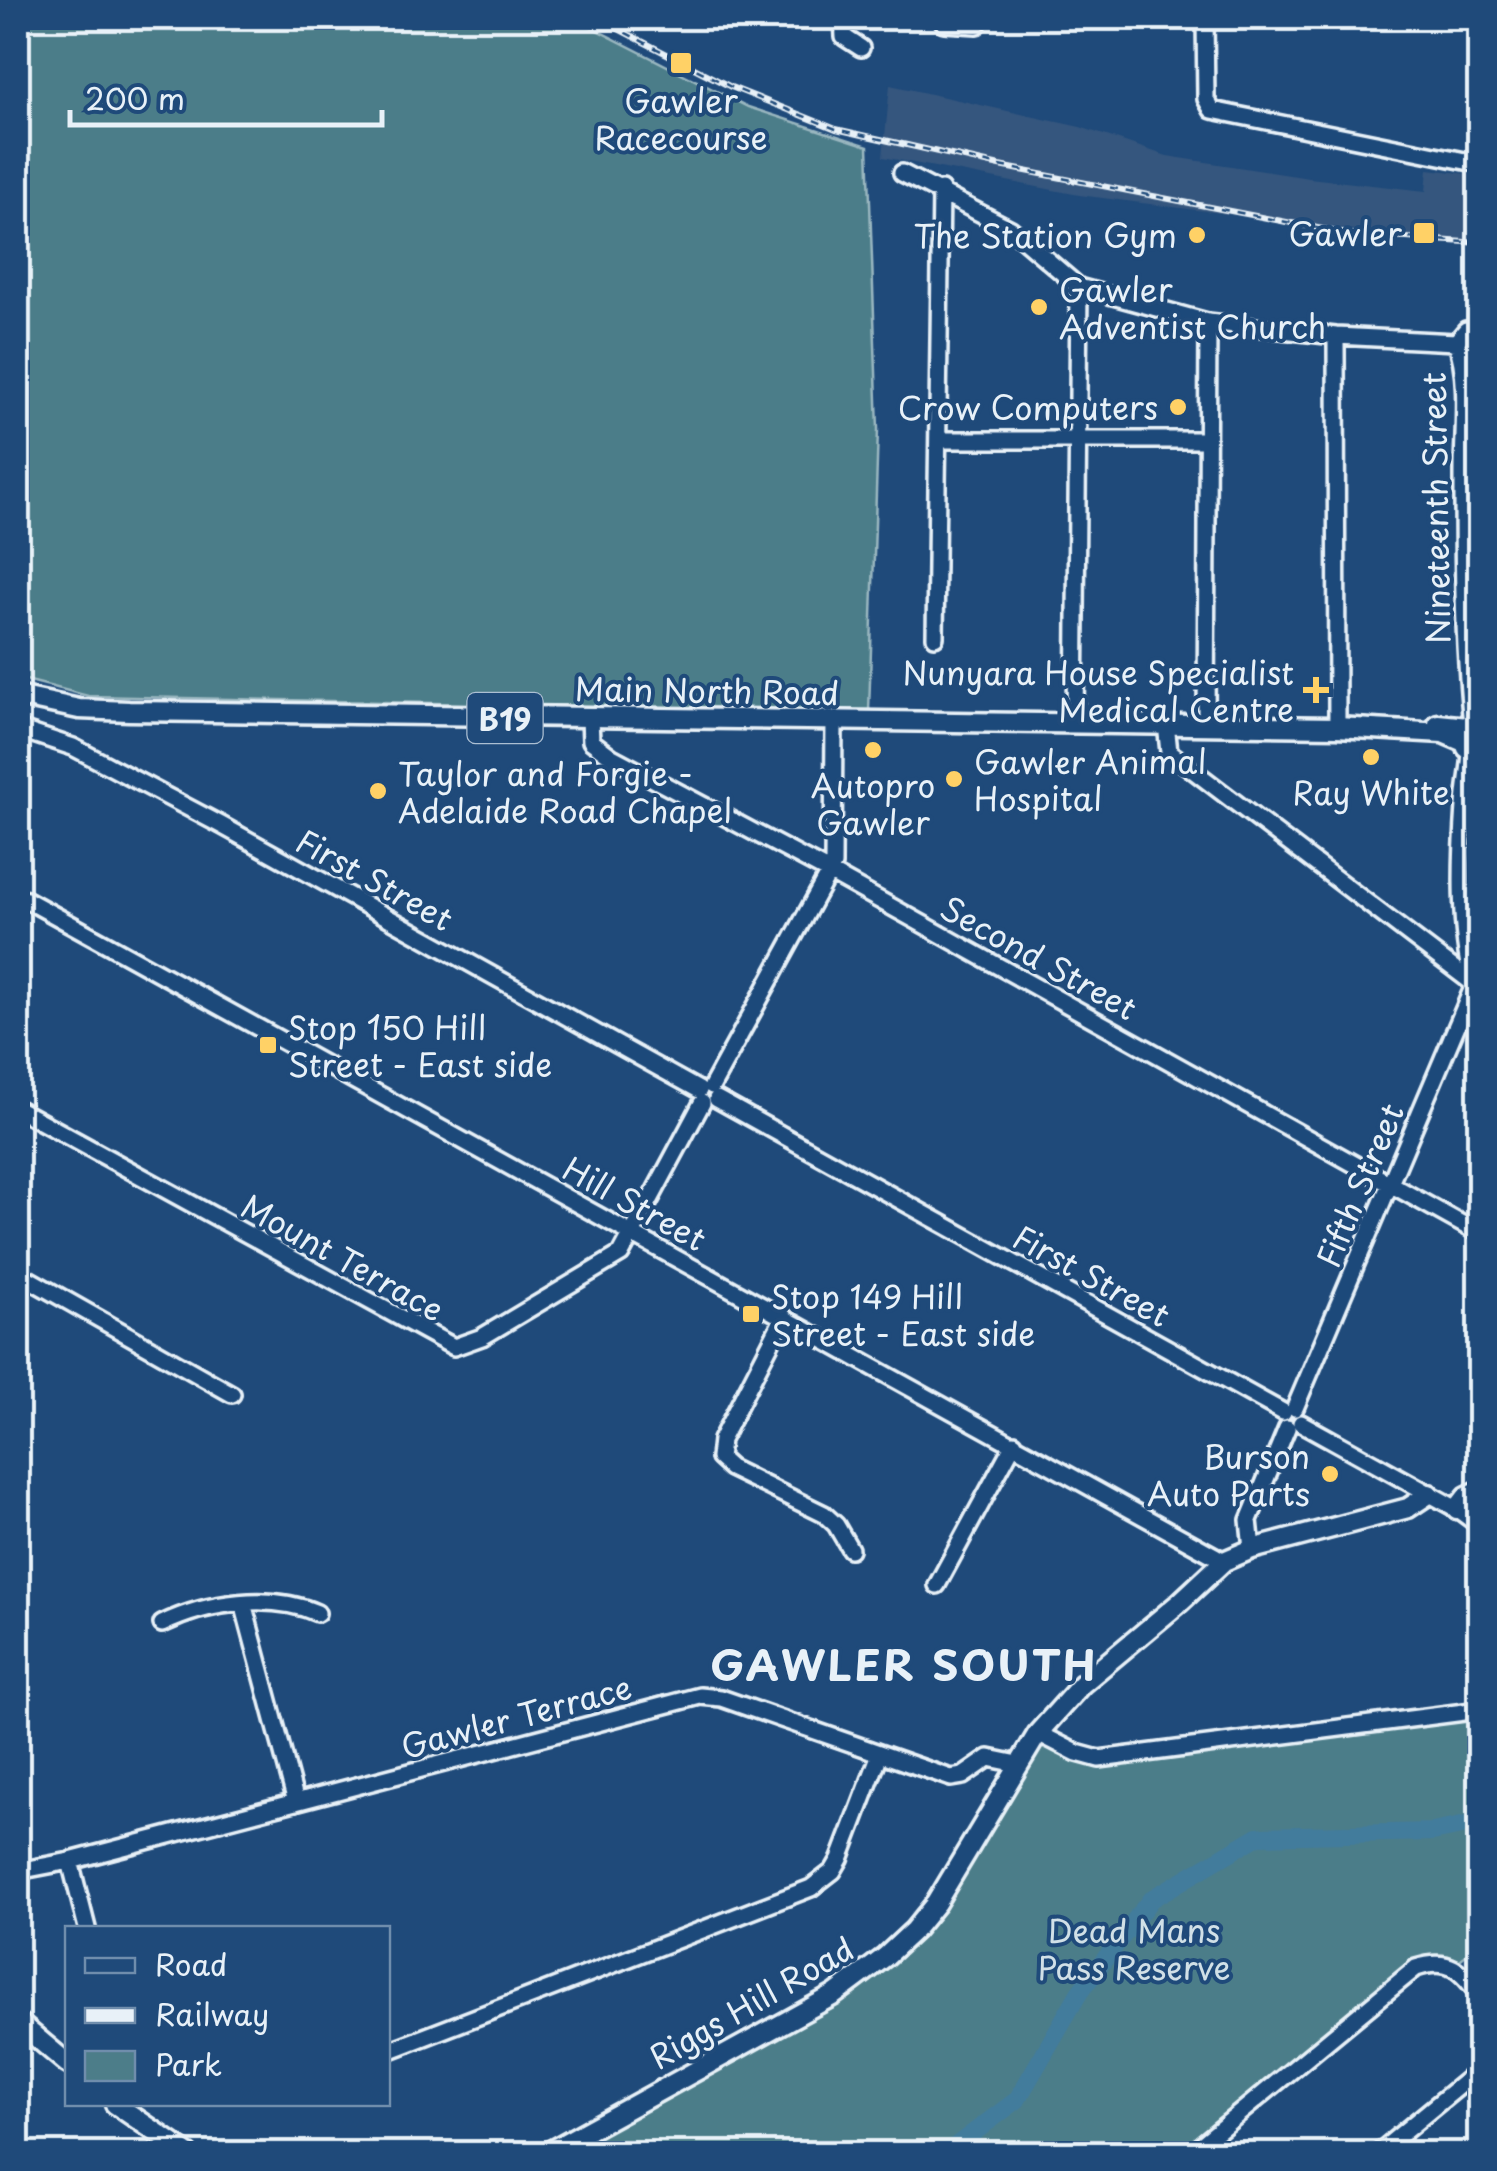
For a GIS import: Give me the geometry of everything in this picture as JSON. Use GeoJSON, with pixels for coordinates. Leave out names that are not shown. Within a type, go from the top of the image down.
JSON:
{"type":"FeatureCollection","features":[{"type":"Feature","properties":{"kind":"main road","name":"Main North Road"},"geometry":{"type":"LineString","coordinates":[[18,696],[51,705],[110,711],[1337,727]]}},
{"type":"Feature","properties":{"kind":"main road","name":"B19"},"geometry":{"type":"LineString","coordinates":[[1337,727],[1424,724],[1472,737]]}},
{"type":"Feature","properties":{"kind":"main road"},"geometry":{"type":"LineString","coordinates":[[1457,1509],[1467,1496],[1480,1490]]}},
{"type":"Feature","properties":{"kind":"main road","name":"Riggs Hill Road"},"geometry":{"type":"LineString","coordinates":[[544,2154],[834,1995],[885,1958],[936,1903],[1038,1733],[1082,1684],[1224,1561],[1252,1548],[1408,1508],[1429,1494]]}},
{"type":"Feature","properties":{"kind":"main road"},"geometry":{"type":"LineString","coordinates":[[18,2022],[65,2061]]}},
{"type":"Feature","properties":{"kind":"main road"},"geometry":{"type":"LineString","coordinates":[[119,2106],[188,2154]]}},
{"type":"Feature","properties":{"kind":"street"},"geometry":{"type":"LineString","coordinates":[[843,18],[838,39],[861,48]]}},
{"type":"Feature","properties":{"kind":"street"},"geometry":{"type":"LineString","coordinates":[[1205,18],[1206,98],[1212,110],[1480,164]]}},
{"type":"Feature","properties":{"kind":"street"},"geometry":{"type":"LineString","coordinates":[[955,21],[978,25]]}},
{"type":"Feature","properties":{"kind":"street"},"geometry":{"type":"LineString","coordinates":[[902,173],[1012,228],[1079,287],[1208,322],[1458,346],[1470,355],[1480,352]]}},
{"type":"Feature","properties":{"kind":"street"},"geometry":{"type":"LineString","coordinates":[[934,638],[941,190]]}},
{"type":"Feature","properties":{"kind":"street"},"geometry":{"type":"LineString","coordinates":[[1075,724],[1079,287]]}},
{"type":"Feature","properties":{"kind":"street"},"geometry":{"type":"LineString","coordinates":[[1206,725],[1208,322]]}},
{"type":"Feature","properties":{"kind":"street"},"geometry":{"type":"LineString","coordinates":[[1458,346],[1466,330],[1480,332]]}},
{"type":"Feature","properties":{"kind":"street"},"geometry":{"type":"LineString","coordinates":[[1336,336],[1337,727]]}},
{"type":"Feature","properties":{"kind":"street","name":"Nineteenth Street"},"geometry":{"type":"LineString","coordinates":[[1458,346],[1464,664],[1472,737]]}},
{"type":"Feature","properties":{"kind":"street"},"geometry":{"type":"LineString","coordinates":[[938,440],[1208,440]]}},
{"type":"Feature","properties":{"kind":"street","name":"Second Street"},"geometry":{"type":"LineString","coordinates":[[590,719],[591,741],[598,749],[829,872],[1480,1234]]}},
{"type":"Feature","properties":{"kind":"street"},"geometry":{"type":"LineString","coordinates":[[634,1234],[833,865],[834,722]]}},
{"type":"Feature","properties":{"kind":"street"},"geometry":{"type":"LineString","coordinates":[[1166,724],[1169,752],[1477,981]]}},
{"type":"Feature","properties":{"kind":"street","name":"First Street"},"geometry":{"type":"LineString","coordinates":[[18,729],[73,747],[221,824],[1457,1509],[1480,1526]]}},
{"type":"Feature","properties":{"kind":"street"},"geometry":{"type":"LineString","coordinates":[[1472,737],[1465,802],[1464,878],[1466,954],[1477,981]]}},
{"type":"Feature","properties":{"kind":"street","name":"Hill Street"},"geometry":{"type":"LineString","coordinates":[[18,898],[1224,1561]]}},
{"type":"Feature","properties":{"kind":"street","name":"Fifth Street"},"geometry":{"type":"LineString","coordinates":[[1252,1548],[1249,1520],[1477,981]]}},
{"type":"Feature","properties":{"kind":"street","name":"Mount Terrace"},"geometry":{"type":"LineString","coordinates":[[18,1110],[454,1347],[482,1336],[622,1254],[634,1234]]}},
{"type":"Feature","properties":{"kind":"street"},"geometry":{"type":"LineString","coordinates":[[18,1273],[232,1394]]}},
{"type":"Feature","properties":{"kind":"street"},"geometry":{"type":"LineString","coordinates":[[784,1317],[721,1440],[719,1458],[730,1468],[824,1514],[836,1525],[850,1549]]}},
{"type":"Feature","properties":{"kind":"street"},"geometry":{"type":"LineString","coordinates":[[936,1585],[1014,1443]]}},
{"type":"Feature","properties":{"kind":"street"},"geometry":{"type":"LineString","coordinates":[[162,1624],[233,1602],[298,1605],[317,1613]]}},
{"type":"Feature","properties":{"kind":"street"},"geometry":{"type":"LineString","coordinates":[[243,1603],[296,1802]]}},
{"type":"Feature","properties":{"kind":"street","name":"Gawler Terrace"},"geometry":{"type":"LineString","coordinates":[[18,1870],[70,1861],[700,1696],[721,1698],[952,1778],[963,1776],[989,1758],[1018,1764]]}},
{"type":"Feature","properties":{"kind":"street"},"geometry":{"type":"LineString","coordinates":[[1038,1733],[1089,1758],[1099,1758],[1480,1710]]}},
{"type":"Feature","properties":{"kind":"street"},"geometry":{"type":"LineString","coordinates":[[390,2050],[811,1888],[840,1859],[880,1754]]}},
{"type":"Feature","properties":{"kind":"street"},"geometry":{"type":"LineString","coordinates":[[70,1861],[87,1926]]}},
{"type":"Feature","properties":{"kind":"street"},"geometry":{"type":"LineString","coordinates":[[1190,2154],[1404,1974],[1434,1962],[1452,1966],[1480,1996]]}},
{"type":"Feature","properties":{"kind":"street"},"geometry":{"type":"LineString","coordinates":[[1377,2154],[1480,2069]]}},
{"type":"Feature","properties":{"kind":"shaded area"},"geometry":{"type":"Polygon","coordinates":[[[890,85],[1080,127],[1167,156],[1309,178],[1426,191],[1428,169],[1469,174],[1468,198],[1479,199],[1479,246],[1079,195],[883,157],[890,85]]]}},
{"type":"Feature","properties":{"kind":"green space"},"geometry":{"type":"Polygon","coordinates":[[[18,18],[573,18],[748,107],[868,146],[878,429],[869,712],[88,696],[18,678],[18,18]]]}},
{"type":"Feature","properties":{"kind":"green space","name":"Dead Mans Pass Reserve"},"geometry":{"type":"Polygon","coordinates":[[[1479,1710],[1479,1945],[1452,1966],[1434,1962],[1190,2153],[545,2154],[834,1995],[914,1930],[1038,1733],[1089,1758],[1479,1710]]]}},
{"type":"Feature","properties":{"kind":"waterway"},"geometry":{"type":"LineString","coordinates":[[945,2154],[1017,2100],[1079,1993],[1151,1899],[1258,1836],[1433,1832],[1480,1822]]}},
{"type":"Feature","properties":{"kind":"railway"},"geometry":{"type":"LineString","coordinates":[[597,18],[731,87],[836,129],[1000,166],[1348,234],[1480,243]]}},
{"type":"Feature","properties":{"kind":"place","name":"Gawler Racecourse"},"geometry":{"type":"Point","coordinates":[681,63]}},
{"type":"Feature","properties":{"kind":"place","name":"Gawler"},"geometry":{"type":"Point","coordinates":[1424,233]}},
{"type":"Feature","properties":{"kind":"place","name":"The Station Gym"},"geometry":{"type":"Point","coordinates":[1197,235]}},
{"type":"Feature","properties":{"kind":"place","name":"Gawler Adventist Church"},"geometry":{"type":"Point","coordinates":[1039,307]}},
{"type":"Feature","properties":{"kind":"place","name":"Crow Computers"},"geometry":{"type":"Point","coordinates":[1178,407]}},
{"type":"Feature","properties":{"kind":"place","name":"Nunyara House Specialist Medical Centre"},"geometry":{"type":"Point","coordinates":[1316,690]}},
{"type":"Feature","properties":{"kind":"place","name":"Autopro Gawler"},"geometry":{"type":"Point","coordinates":[873,750]}},
{"type":"Feature","properties":{"kind":"place","name":"Ray White"},"geometry":{"type":"Point","coordinates":[1371,757]}},
{"type":"Feature","properties":{"kind":"place","name":"Gawler Animal Hospital"},"geometry":{"type":"Point","coordinates":[954,779]}},
{"type":"Feature","properties":{"kind":"place","name":"Taylor and Forgie - Adelaide Road Chapel"},"geometry":{"type":"Point","coordinates":[378,791]}},
{"type":"Feature","properties":{"kind":"place","name":"Stop 150 Hill Street - East side"},"geometry":{"type":"Point","coordinates":[268,1045]}},
{"type":"Feature","properties":{"kind":"place","name":"Stop 149 Hill Street - East side"},"geometry":{"type":"Point","coordinates":[751,1314]}},
{"type":"Feature","properties":{"kind":"place","name":"Burson Auto Parts"},"geometry":{"type":"Point","coordinates":[1330,1474]}},
{"type":"Feature","properties":{"kind":"district","name":"GAWLER SOUTH"},"geometry":{"type":"Point","coordinates":[904,1663]}}]}
